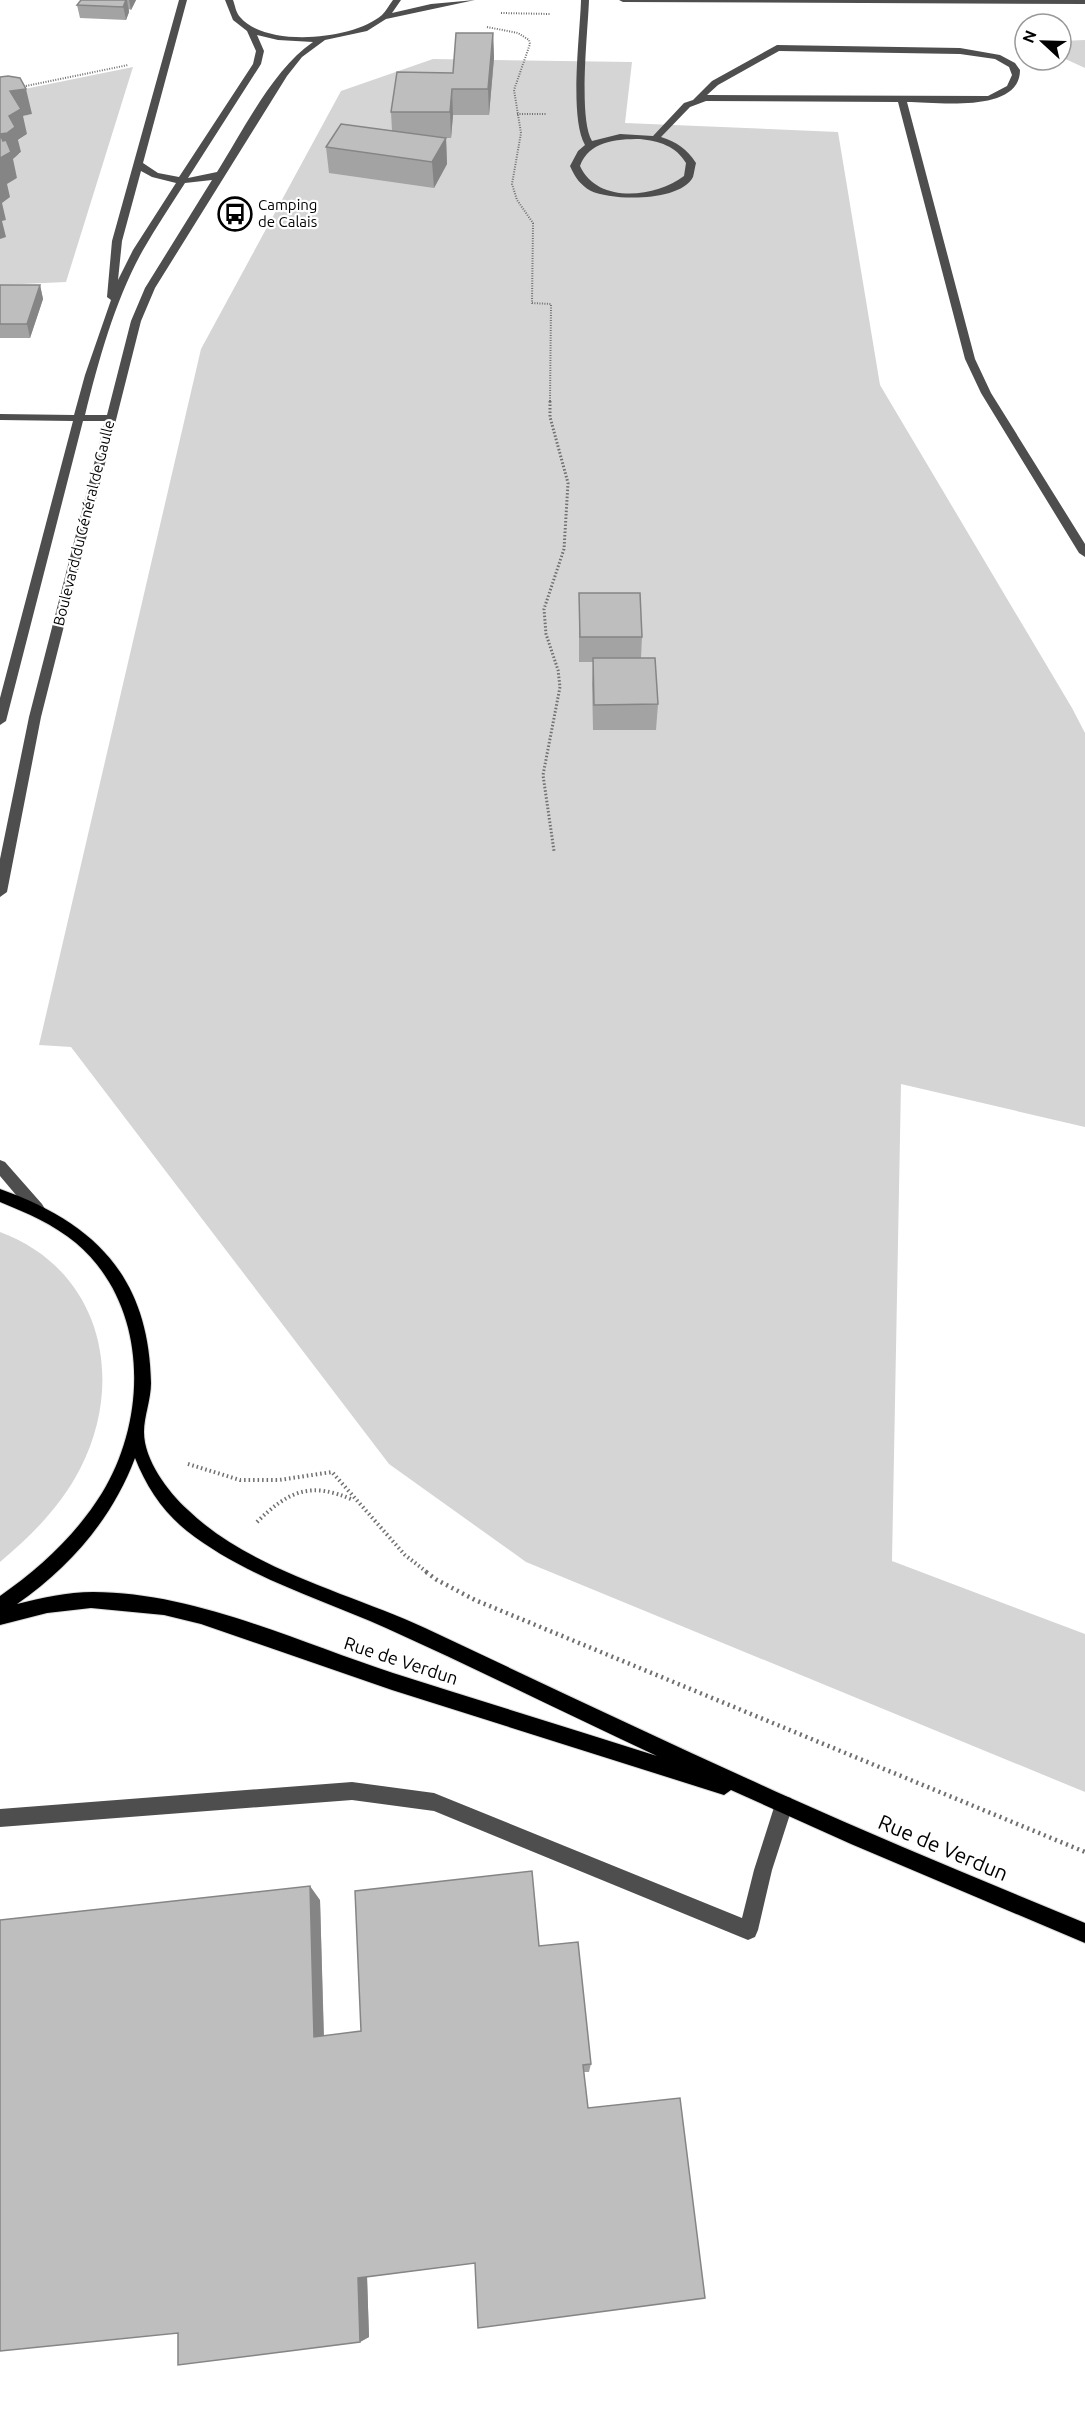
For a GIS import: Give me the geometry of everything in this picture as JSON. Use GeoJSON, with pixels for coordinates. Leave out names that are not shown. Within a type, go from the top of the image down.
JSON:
{"type":"FeatureCollection","features":[{"type":"Feature","properties":{"kind":"main road"},"geometry":{"type":"LineString","coordinates":[[0,1196],[37,1209],[72,1229],[88,1242],[113,1272],[132,1307],[138,1326],[144,1368],[141,1412],[136,1434],[119,1479],[80,1536],[50,1569],[0,1606]]}},
{"type":"Feature","properties":{"kind":"main road","name":"Rue de Verdun"},"geometry":{"type":"LineString","coordinates":[[136,1434],[140,1454],[147,1471],[176,1510],[191,1524],[251,1562],[411,1631],[784,1805],[1085,1933]]}},
{"type":"Feature","properties":{"kind":"main road","name":"Rue de Verdun"},"geometry":{"type":"LineString","coordinates":[[0,1617],[47,1605],[91,1600],[129,1602],[176,1610],[201,1616],[392,1681],[784,1805]]}},
{"type":"Feature","properties":{"kind":"street","name":"Boulevard du Général de Gaulle"},"geometry":{"type":"LineString","coordinates":[[112,308],[113,264],[117,241],[183,0]]}},
{"type":"Feature","properties":{"kind":"street"},"geometry":{"type":"LineString","coordinates":[[229,0],[233,16],[251,29],[289,39],[322,39],[366,29],[387,17],[431,6],[471,0]]}},
{"type":"Feature","properties":{"kind":"street"},"geometry":{"type":"LineString","coordinates":[[387,17],[397,0]]}},
{"type":"Feature","properties":{"kind":"street"},"geometry":{"type":"LineString","coordinates":[[585,0],[580,114],[584,135],[590,145]]}},
{"type":"Feature","properties":{"kind":"street"},"geometry":{"type":"LineString","coordinates":[[623,0],[1085,2]]}},
{"type":"Feature","properties":{"kind":"street","name":"Boulevard du Général de Gaulle"},"geometry":{"type":"LineString","coordinates":[[0,721],[79,418],[112,308],[134,259],[257,64],[260,51],[251,29]]}},
{"type":"Feature","properties":{"kind":"street","name":"Boulevard du Général de Gaulle"},"geometry":{"type":"LineString","coordinates":[[0,892],[35,717],[130,340],[143,304],[166,261],[292,62],[322,39]]}},
{"type":"Feature","properties":{"kind":"street"},"geometry":{"type":"LineString","coordinates":[[655,138],[676,114],[715,83],[777,48],[960,51],[997,57],[1012,64],[1016,70],[1011,87],[989,99],[719,96],[696,100]]}},
{"type":"Feature","properties":{"kind":"street"},"geometry":{"type":"LineString","coordinates":[[902,99],[970,359],[986,393],[1085,553]]}},
{"type":"Feature","properties":{"kind":"street"},"geometry":{"type":"LineString","coordinates":[[620,137],[655,138],[681,150],[689,159],[691,168],[688,177],[667,191],[650,195],[615,195],[599,190],[581,179],[576,170],[576,161],[580,153],[590,145],[620,137]]}},
{"type":"Feature","properties":{"kind":"street"},"geometry":{"type":"LineString","coordinates":[[138,163],[151,174],[182,180],[204,180],[221,174]]}},
{"type":"Feature","properties":{"kind":"street"},"geometry":{"type":"LineString","coordinates":[[0,417],[111,418]]}},
{"type":"Feature","properties":{"kind":"street"},"geometry":{"type":"LineString","coordinates":[[0,1166],[37,1209]]}},
{"type":"Feature","properties":{"kind":"street"},"geometry":{"type":"LineString","coordinates":[[0,1818],[352,1791],[434,1802],[748,1930],[763,1870],[784,1805]]}},
{"type":"Feature","properties":{"kind":"path"},"geometry":{"type":"LineString","coordinates":[[480,24],[518,33],[529,40],[530,44],[516,81],[514,93],[521,134],[511,186],[517,203],[533,223],[532,303],[551,304],[550,417],[568,483],[564,549],[544,609],[546,634],[558,670],[560,687],[543,775],[554,851]]}},
{"type":"Feature","properties":{"kind":"path"},"geometry":{"type":"LineString","coordinates":[[11,89],[167,57]]}},
{"type":"Feature","properties":{"kind":"path"},"geometry":{"type":"LineString","coordinates":[[147,1471],[190,1464],[221,1476],[260,1481],[332,1472],[405,1555],[437,1580],[475,1600],[1085,1852]]}},
{"type":"Feature","properties":{"kind":"shaded area"},"geometry":{"type":"Polygon","coordinates":[[[1073,40],[1085,40],[1085,68],[1073,62],[1073,40]]]}},
{"type":"Feature","properties":{"kind":"shaded area"},"geometry":{"type":"Polygon","coordinates":[[[433,59],[632,62],[625,123],[838,132],[880,385],[1085,733],[1085,1127],[901,1084],[892,1561],[1085,1634],[1085,1792],[526,1562],[389,1464],[71,1047],[39,1045],[201,349],[341,91],[433,59]]]}},
{"type":"Feature","properties":{"kind":"shaded area"},"geometry":{"type":"Polygon","coordinates":[[[133,67],[66,282],[0,285],[0,221],[6,220],[0,205],[4,185],[17,178],[7,160],[21,153],[16,142],[27,134],[17,117],[32,114],[0,94],[133,67]]]}},
{"type":"Feature","properties":{"kind":"shaded area"},"geometry":{"type":"Polygon","coordinates":[[[0,1232],[34,1249],[61,1272],[82,1299],[95,1330],[102,1364],[101,1399],[94,1434],[80,1469],[64,1495],[45,1519],[0,1562],[0,1232]]]}},
{"type":"Feature","properties":{"kind":"building"},"geometry":{"type":"Polygon","coordinates":[[[81,0],[126,0],[123,7],[77,5],[81,0]]]}},
{"type":"Feature","properties":{"kind":"building"},"geometry":{"type":"Polygon","coordinates":[[[456,33],[493,33],[488,89],[452,89],[450,112],[391,112],[397,72],[453,73],[456,33]]]}},
{"type":"Feature","properties":{"kind":"building"},"geometry":{"type":"Polygon","coordinates":[[[0,77],[20,78],[26,89],[10,91],[21,109],[9,116],[15,127],[7,133],[0,134],[0,77]]]}},
{"type":"Feature","properties":{"kind":"building"},"geometry":{"type":"Polygon","coordinates":[[[341,124],[446,138],[432,162],[326,147],[341,124]]]}},
{"type":"Feature","properties":{"kind":"building"},"geometry":{"type":"Polygon","coordinates":[[[0,134],[3,141],[6,140],[11,152],[0,158],[0,134]]]}},
{"type":"Feature","properties":{"kind":"building"},"geometry":{"type":"Polygon","coordinates":[[[0,285],[40,285],[27,324],[0,324],[0,285]]]}},
{"type":"Feature","properties":{"kind":"building"},"geometry":{"type":"Polygon","coordinates":[[[579,593],[640,593],[642,637],[580,637],[579,593]]]}},
{"type":"Feature","properties":{"kind":"building"},"geometry":{"type":"Polygon","coordinates":[[[593,658],[655,658],[658,704],[594,705],[593,658]]]}},
{"type":"Feature","properties":{"kind":"building"},"geometry":{"type":"Polygon","coordinates":[[[532,1871],[539,1946],[578,1942],[591,2064],[583,2065],[588,2108],[680,2098],[705,2298],[478,2328],[475,2263],[358,2278],[360,2342],[178,2365],[178,2333],[0,2351],[0,1920],[310,1886],[314,2037],[361,2031],[355,1891],[532,1871]]]}},
{"type":"Feature","properties":{"kind":"place","name":"Camping de Calais"},"geometry":{"type":"Point","coordinates":[235,214]}}]}
